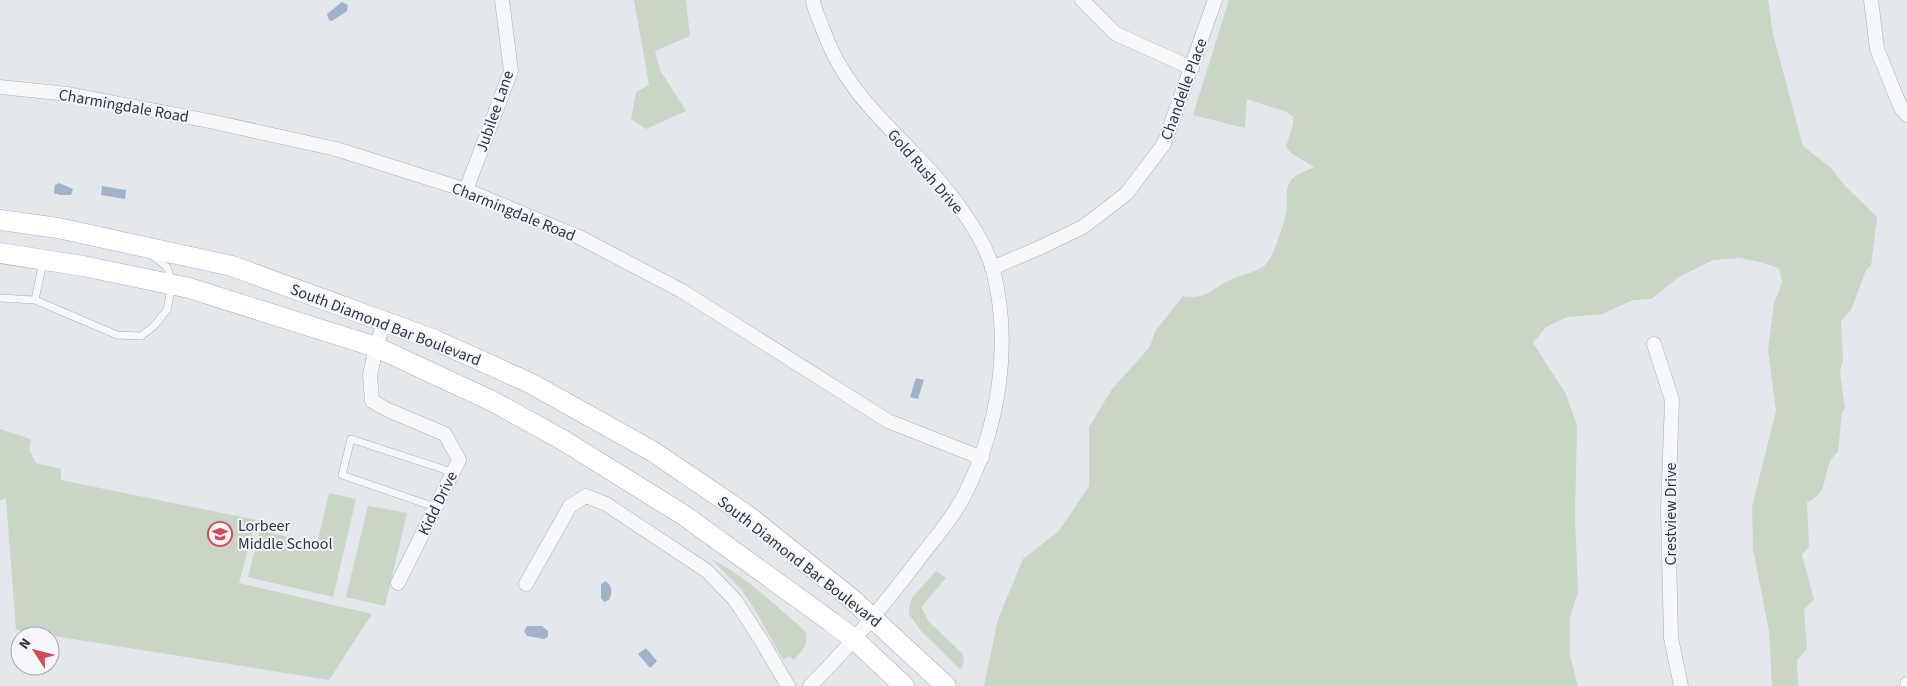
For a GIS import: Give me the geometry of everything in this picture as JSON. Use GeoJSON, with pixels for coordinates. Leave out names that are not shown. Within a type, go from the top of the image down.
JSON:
{"type":"FeatureCollection","features":[{"type":"Feature","properties":{"kind":"main road","name":"South Diamond Bar Boulevard"},"geometry":{"type":"LineString","coordinates":[[0,220],[58,228],[232,266],[435,340],[532,384],[652,451],[748,516],[853,600],[946,686]]}},
{"type":"Feature","properties":{"kind":"main road","name":"South Diamond Bar Boulevard"},"geometry":{"type":"LineString","coordinates":[[0,253],[189,288],[376,347],[494,402],[561,439],[682,514],[770,576],[855,640],[904,686]]}},
{"type":"Feature","properties":{"kind":"street","name":"Jubilee Lane"},"geometry":{"type":"LineString","coordinates":[[466,190],[511,71],[502,0]]}},
{"type":"Feature","properties":{"kind":"street","name":"Gold Rush Drive"},"geometry":{"type":"LineString","coordinates":[[810,686],[855,640],[873,618],[944,527],[964,496],[982,458],[994,414],[1001,364],[1001,315],[992,268],[972,224],[941,183],[868,107],[845,77],[830,51],[813,0]]}},
{"type":"Feature","properties":{"kind":"street"},"geometry":{"type":"LineString","coordinates":[[1082,0],[1116,34],[1192,68]]}},
{"type":"Feature","properties":{"kind":"street","name":"Chandelle Place"},"geometry":{"type":"LineString","coordinates":[[992,268],[1083,227],[1126,194],[1164,144],[1215,0]]}},
{"type":"Feature","properties":{"kind":"street"},"geometry":{"type":"LineString","coordinates":[[1870,0],[1877,48],[1901,108],[1907,115]]}},
{"type":"Feature","properties":{"kind":"street","name":"Charmingdale Road"},"geometry":{"type":"LineString","coordinates":[[0,87],[68,94],[214,122],[327,147],[466,190],[581,238],[682,291],[888,422],[982,458]]}},
{"type":"Feature","properties":{"kind":"street","name":"Kidd Drive"},"geometry":{"type":"LineString","coordinates":[[385,321],[376,347],[370,374],[372,401],[388,410],[445,434],[459,460],[398,583]]}},
{"type":"Feature","properties":{"kind":"street","name":"Crestview Drive"},"geometry":{"type":"LineString","coordinates":[[1654,344],[1672,400],[1668,511],[1671,638],[1681,686]]}},
{"type":"Feature","properties":{"kind":"street"},"geometry":{"type":"LineString","coordinates":[[526,584],[570,506],[586,496],[599,501],[707,571],[735,600],[788,686]]}},
{"type":"Feature","properties":{"kind":"lane"},"geometry":{"type":"LineString","coordinates":[[0,298],[35,300],[117,335],[141,336],[154,326],[167,310],[172,284],[167,267],[145,248]]}},
{"type":"Feature","properties":{"kind":"lane"},"geometry":{"type":"LineString","coordinates":[[35,300],[44,260]]}},
{"type":"Feature","properties":{"kind":"lane"},"geometry":{"type":"LineString","coordinates":[[435,507],[342,474],[351,439],[452,472]]}},
{"type":"Feature","properties":{"kind":"green space"},"geometry":{"type":"Polygon","coordinates":[[[634,0],[686,0],[690,36],[655,51],[660,70],[686,111],[646,129],[631,119],[636,92],[649,85],[634,0]]]}},
{"type":"Feature","properties":{"kind":"green space"},"geometry":{"type":"Polygon","coordinates":[[[1229,0],[1768,0],[1773,34],[1803,146],[1831,168],[1846,187],[1877,217],[1871,266],[1866,270],[1851,310],[1841,321],[1843,360],[1840,371],[1845,408],[1842,413],[1838,452],[1832,458],[1820,492],[1815,498],[1807,502],[1809,546],[1802,555],[1814,599],[1804,610],[1807,649],[1797,660],[1798,686],[1772,686],[1769,631],[1753,549],[1752,507],[1776,411],[1768,351],[1774,303],[1782,283],[1779,268],[1739,258],[1713,260],[1679,277],[1651,299],[1633,300],[1602,314],[1567,317],[1546,327],[1533,343],[1566,394],[1577,426],[1575,516],[1578,592],[1570,617],[1570,656],[1578,686],[984,686],[998,619],[1023,559],[1059,531],[1089,486],[1089,427],[1112,389],[1149,348],[1156,330],[1183,296],[1197,297],[1232,279],[1264,266],[1274,250],[1283,226],[1286,214],[1287,192],[1291,180],[1314,167],[1291,153],[1286,147],[1293,124],[1293,117],[1287,112],[1247,99],[1245,128],[1193,115],[1229,0]]]}},
{"type":"Feature","properties":{"kind":"green space"},"geometry":{"type":"Polygon","coordinates":[[[0,429],[31,439],[29,450],[36,463],[61,469],[61,480],[256,520],[239,583],[372,614],[329,680],[60,637],[60,626],[16,626],[6,499],[0,500],[0,429]]]}},
{"type":"Feature","properties":{"kind":"green space"},"geometry":{"type":"Polygon","coordinates":[[[329,493],[356,499],[333,597],[248,577],[260,530],[317,544],[329,493]]]}},
{"type":"Feature","properties":{"kind":"green space"},"geometry":{"type":"Polygon","coordinates":[[[368,506],[407,513],[385,606],[346,597],[368,506]]]}},
{"type":"Feature","properties":{"kind":"green space"},"geometry":{"type":"Polygon","coordinates":[[[711,559],[749,583],[806,632],[806,641],[800,654],[793,660],[790,656],[783,660],[754,608],[741,589],[711,559]]]}},
{"type":"Feature","properties":{"kind":"green space"},"geometry":{"type":"Polygon","coordinates":[[[936,571],[946,578],[921,607],[929,622],[963,654],[964,663],[960,669],[921,631],[909,614],[912,598],[936,571]]]}},
{"type":"Feature","properties":{"kind":"water"},"geometry":{"type":"Polygon","coordinates":[[[342,2],[348,5],[347,11],[332,21],[329,20],[327,14],[342,2]]]}},
{"type":"Feature","properties":{"kind":"water"},"geometry":{"type":"Polygon","coordinates":[[[59,183],[73,189],[71,195],[54,193],[55,185],[59,183]]]}},
{"type":"Feature","properties":{"kind":"water"},"geometry":{"type":"Polygon","coordinates":[[[102,186],[126,190],[125,199],[101,195],[102,186]]]}},
{"type":"Feature","properties":{"kind":"water"},"geometry":{"type":"Polygon","coordinates":[[[916,378],[924,380],[918,399],[910,397],[916,378]]]}},
{"type":"Feature","properties":{"kind":"water"},"geometry":{"type":"Polygon","coordinates":[[[606,581],[611,587],[611,594],[609,600],[604,602],[601,598],[601,584],[606,581]]]}},
{"type":"Feature","properties":{"kind":"water"},"geometry":{"type":"Polygon","coordinates":[[[527,626],[542,626],[548,631],[548,637],[544,639],[527,636],[524,631],[527,626]]]}},
{"type":"Feature","properties":{"kind":"water"},"geometry":{"type":"Polygon","coordinates":[[[646,648],[657,661],[650,668],[638,654],[646,648]]]}},
{"type":"Feature","properties":{"kind":"place","name":"Lorbeer Middle School"},"geometry":{"type":"Point","coordinates":[220,534]}}]}
